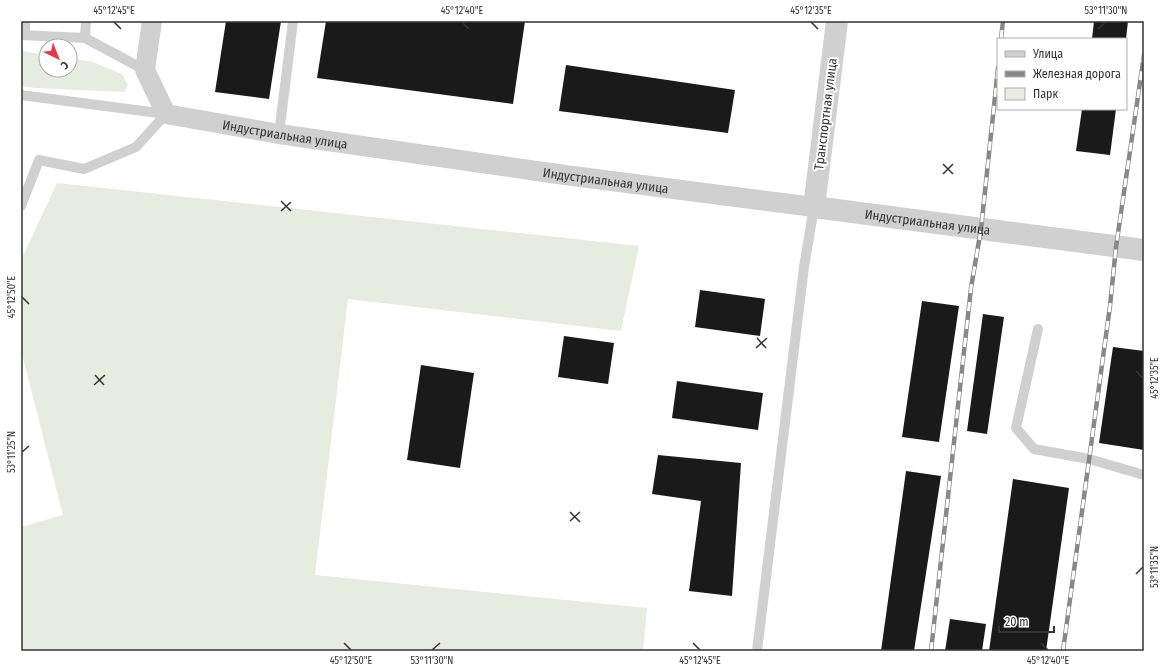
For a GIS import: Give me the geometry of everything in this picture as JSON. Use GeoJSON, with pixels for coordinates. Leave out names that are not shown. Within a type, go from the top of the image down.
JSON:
{"type":"FeatureCollection","features":[{"type":"Feature","properties":{"kind":"street"},"geometry":{"type":"LineString","coordinates":[[152,21],[145,70],[166,114]]}},
{"type":"Feature","properties":{"kind":"street","name":"Транспортная улица"},"geometry":{"type":"LineString","coordinates":[[814,207],[836,21]]}},
{"type":"Feature","properties":{"kind":"street","name":"Индустриальная улица"},"geometry":{"type":"LineString","coordinates":[[166,114],[279,134],[565,175],[1144,250]]}},
{"type":"Feature","properties":{"kind":"lane"},"geometry":{"type":"LineString","coordinates":[[25,21],[23,35],[86,38],[145,70]]}},
{"type":"Feature","properties":{"kind":"lane"},"geometry":{"type":"LineString","coordinates":[[86,21],[86,38]]}},
{"type":"Feature","properties":{"kind":"lane"},"geometry":{"type":"LineString","coordinates":[[279,134],[293,21]]}},
{"type":"Feature","properties":{"kind":"lane"},"geometry":{"type":"LineString","coordinates":[[21,95],[166,114]]}},
{"type":"Feature","properties":{"kind":"lane"},"geometry":{"type":"LineString","coordinates":[[21,206],[39,160],[84,169],[136,147],[166,114]]}},
{"type":"Feature","properties":{"kind":"lane"},"geometry":{"type":"LineString","coordinates":[[756,651],[804,267],[814,207]]}},
{"type":"Feature","properties":{"kind":"lane"},"geometry":{"type":"LineString","coordinates":[[1038,329],[1016,428],[1034,449],[1089,459],[1144,475]]}},
{"type":"Feature","properties":{"kind":"green space"},"geometry":{"type":"Polygon","coordinates":[[[21,51],[38,54],[38,78],[78,78],[78,59],[93,62],[122,74],[128,85],[124,92],[21,86],[21,51]]]}},
{"type":"Feature","properties":{"kind":"green space"},"geometry":{"type":"Polygon","coordinates":[[[57,183],[639,246],[621,331],[348,299],[315,575],[647,608],[643,651],[21,651],[21,527],[63,515],[21,350],[21,260],[57,183]]]}},
{"type":"Feature","properties":{"kind":"building"},"geometry":{"type":"Polygon","coordinates":[[[226,21],[281,21],[269,99],[215,92],[226,21]]]}},
{"type":"Feature","properties":{"kind":"building"},"geometry":{"type":"Polygon","coordinates":[[[326,21],[525,21],[513,104],[317,78],[326,21]]]}},
{"type":"Feature","properties":{"kind":"building"},"geometry":{"type":"Polygon","coordinates":[[[1094,21],[1128,21],[1126,38],[1092,38],[1094,21]]]}},
{"type":"Feature","properties":{"kind":"building"},"geometry":{"type":"Polygon","coordinates":[[[566,65],[735,90],[728,133],[559,111],[566,65]]]}},
{"type":"Feature","properties":{"kind":"building"},"geometry":{"type":"Polygon","coordinates":[[[1082,110],[1116,110],[1110,155],[1076,151],[1082,110]]]}},
{"type":"Feature","properties":{"kind":"building"},"geometry":{"type":"Polygon","coordinates":[[[700,290],[765,299],[760,336],[695,327],[700,290]]]}},
{"type":"Feature","properties":{"kind":"building"},"geometry":{"type":"Polygon","coordinates":[[[922,301],[959,306],[939,442],[902,437],[922,301]]]}},
{"type":"Feature","properties":{"kind":"building"},"geometry":{"type":"Polygon","coordinates":[[[983,314],[1004,317],[987,434],[967,431],[983,314]]]}},
{"type":"Feature","properties":{"kind":"building"},"geometry":{"type":"Polygon","coordinates":[[[564,336],[614,343],[608,384],[558,377],[564,336]]]}},
{"type":"Feature","properties":{"kind":"building"},"geometry":{"type":"Polygon","coordinates":[[[1113,347],[1144,351],[1144,450],[1099,443],[1113,347]]]}},
{"type":"Feature","properties":{"kind":"building"},"geometry":{"type":"Polygon","coordinates":[[[421,365],[474,373],[460,468],[407,460],[421,365]]]}},
{"type":"Feature","properties":{"kind":"building"},"geometry":{"type":"Polygon","coordinates":[[[677,381],[763,393],[758,430],[672,418],[677,381]]]}},
{"type":"Feature","properties":{"kind":"building"},"geometry":{"type":"Polygon","coordinates":[[[658,455],[741,463],[732,596],[689,591],[701,501],[652,494],[658,455]]]}},
{"type":"Feature","properties":{"kind":"building"},"geometry":{"type":"Polygon","coordinates":[[[906,471],[941,476],[914,651],[881,651],[906,471]]]}},
{"type":"Feature","properties":{"kind":"building"},"geometry":{"type":"Polygon","coordinates":[[[1013,479],[1069,488],[1046,651],[989,651],[1013,479]]]}},
{"type":"Feature","properties":{"kind":"building"},"geometry":{"type":"Polygon","coordinates":[[[950,619],[986,624],[982,651],[945,651],[950,619]]]}},
{"type":"Feature","properties":{"kind":"railway"},"geometry":{"type":"LineString","coordinates":[[1001,38],[1003,21]]}},
{"type":"Feature","properties":{"kind":"railway"},"geometry":{"type":"LineString","coordinates":[[1063,651],[1110,306],[1116,247],[1144,55]]}},
{"type":"Feature","properties":{"kind":"railway"},"geometry":{"type":"LineString","coordinates":[[931,651],[971,288],[981,229],[997,77]]}}]}
